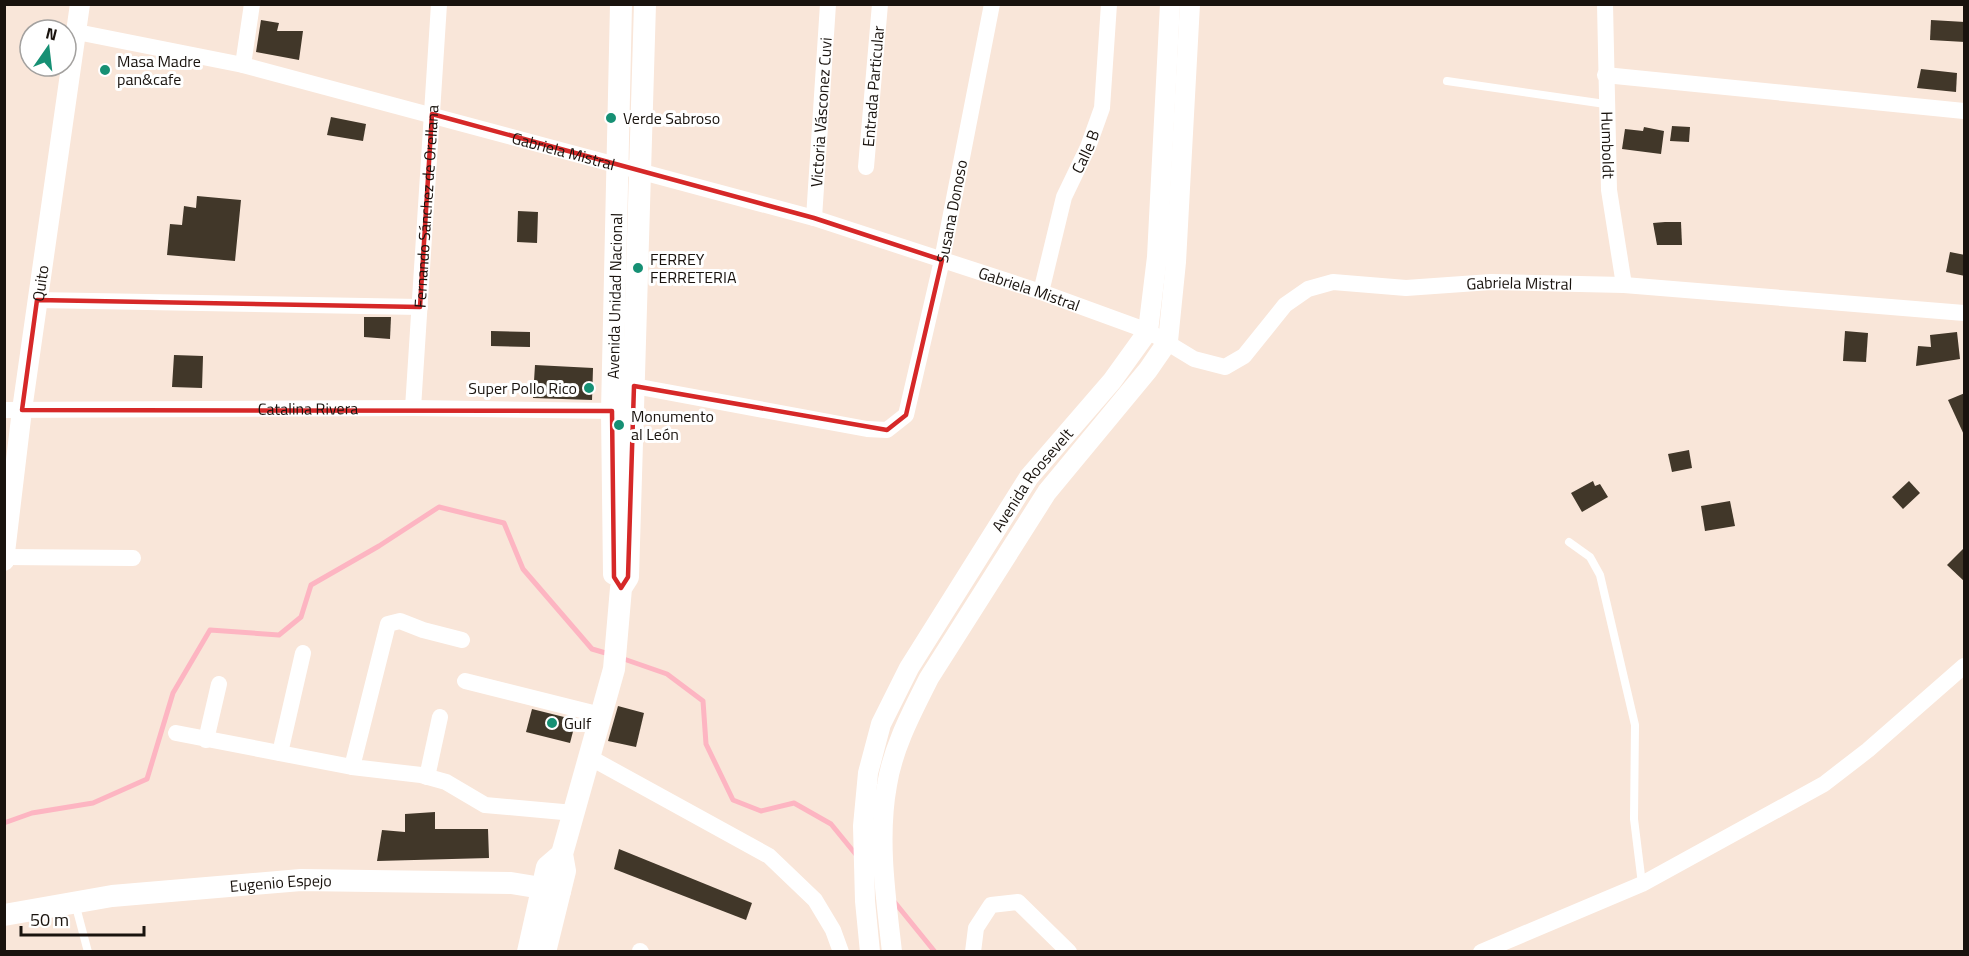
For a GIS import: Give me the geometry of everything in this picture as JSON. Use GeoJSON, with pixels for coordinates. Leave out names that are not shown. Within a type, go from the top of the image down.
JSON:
{"type":"FeatureCollection","features":[{"type":"Feature","properties":{"kind":"main road","name":"Avenida Unidad Nacional"},"geometry":{"type":"LineString","coordinates":[[621,4],[612,411],[614,577],[621,588]]}},
{"type":"Feature","properties":{"kind":"main road","name":"Avenida Unidad Nacional"},"geometry":{"type":"LineString","coordinates":[[545,951],[551,889],[547,867],[562,854],[574,813],[618,643],[621,588],[628,577],[645,4]]}},
{"type":"Feature","properties":{"kind":"main road","name":"Eugenio Espejo"},"geometry":{"type":"LineString","coordinates":[[4,915],[112,896],[301,880],[511,883],[551,889]]}},
{"type":"Feature","properties":{"kind":"main road","name":"Avenida Unidad Nacional"},"geometry":{"type":"LineString","coordinates":[[528,951],[551,889]]}},
{"type":"Feature","properties":{"kind":"street","name":"Quito"},"geometry":{"type":"LineString","coordinates":[[78,25],[81,4]]}},
{"type":"Feature","properties":{"kind":"street"},"geometry":{"type":"LineString","coordinates":[[243,65],[252,4]]}},
{"type":"Feature","properties":{"kind":"street","name":"Fernando Sánchez de Orellana"},"geometry":{"type":"LineString","coordinates":[[413,408],[439,4]]}},
{"type":"Feature","properties":{"kind":"street","name":"Victoria Vásconez Cuvi"},"geometry":{"type":"LineString","coordinates":[[814,218],[828,4]]}},
{"type":"Feature","properties":{"kind":"street","name":"Entrada Particular"},"geometry":{"type":"LineString","coordinates":[[866,167],[880,4]]}},
{"type":"Feature","properties":{"kind":"street","name":"Susana Donoso"},"geometry":{"type":"LineString","coordinates":[[634,386],[867,429],[887,430],[906,415],[942,260],[992,4]]}},
{"type":"Feature","properties":{"kind":"street","name":"Calle B"},"geometry":{"type":"LineString","coordinates":[[1041,292],[1064,197],[1088,147],[1102,108],[1109,4]]}},
{"type":"Feature","properties":{"kind":"street","name":"Avenida Roosevelt"},"geometry":{"type":"LineString","coordinates":[[870,951],[865,901],[863,826],[868,773],[881,724],[909,668],[1029,477],[1112,381],[1148,331],[1157,257],[1170,4]]}},
{"type":"Feature","properties":{"kind":"street","name":"Avenida Roosevelt"},"geometry":{"type":"LineString","coordinates":[[892,951],[883,847],[886,786],[897,747],[929,678],[1047,492],[1148,370],[1168,341],[1178,240],[1190,4]]}},
{"type":"Feature","properties":{"kind":"street","name":"Humboldt"},"geometry":{"type":"LineString","coordinates":[[1605,4],[1605,104],[1609,190],[1624,285]]}},
{"type":"Feature","properties":{"kind":"street","name":"Gabriela Mistral"},"geometry":{"type":"LineString","coordinates":[[78,32],[243,65],[814,218],[1041,292],[1148,331],[1168,341],[1194,359],[1225,367],[1244,356],[1284,304],[1308,289],[1333,282],[1406,288],[1491,282],[1624,285],[1965,313]]}},
{"type":"Feature","properties":{"kind":"street"},"geometry":{"type":"LineString","coordinates":[[1605,75],[1965,111]]}},
{"type":"Feature","properties":{"kind":"street","name":"Quito"},"geometry":{"type":"LineString","coordinates":[[5,558],[13,410],[37,300],[70,78]]}},
{"type":"Feature","properties":{"kind":"street"},"geometry":{"type":"LineString","coordinates":[[37,300],[420,307]]}},
{"type":"Feature","properties":{"kind":"street","name":"Catalina Rivera"},"geometry":{"type":"LineString","coordinates":[[13,410],[413,408],[612,411]]}},
{"type":"Feature","properties":{"kind":"street"},"geometry":{"type":"LineString","coordinates":[[5,558],[133,558]]}},
{"type":"Feature","properties":{"kind":"street"},"geometry":{"type":"LineString","coordinates":[[352,767],[388,624],[400,621],[423,630],[462,640]]}},
{"type":"Feature","properties":{"kind":"street"},"geometry":{"type":"LineString","coordinates":[[280,753],[303,653]]}},
{"type":"Feature","properties":{"kind":"street"},"geometry":{"type":"LineString","coordinates":[[1480,951],[1642,884],[1824,784],[1868,750],[1965,666]]}},
{"type":"Feature","properties":{"kind":"street"},"geometry":{"type":"LineString","coordinates":[[465,681],[603,705]]}},
{"type":"Feature","properties":{"kind":"street"},"geometry":{"type":"LineString","coordinates":[[206,740],[219,684]]}},
{"type":"Feature","properties":{"kind":"street"},"geometry":{"type":"LineString","coordinates":[[427,777],[440,717]]}},
{"type":"Feature","properties":{"kind":"street"},"geometry":{"type":"LineString","coordinates":[[176,733],[352,767],[427,777],[446,782],[485,805],[574,813]]}},
{"type":"Feature","properties":{"kind":"street"},"geometry":{"type":"LineString","coordinates":[[589,758],[769,856],[814,900],[833,930],[841,951]]}},
{"type":"Feature","properties":{"kind":"street"},"geometry":{"type":"LineString","coordinates":[[973,951],[976,928],[991,905],[1018,902],[1069,951]]}},
{"type":"Feature","properties":{"kind":"lane"},"geometry":{"type":"LineString","coordinates":[[1447,81],[1605,104]]}},
{"type":"Feature","properties":{"kind":"lane"},"geometry":{"type":"LineString","coordinates":[[1569,542],[1590,557],[1600,575],[1633,706],[1637,742],[1634,819],[1642,884]]}},
{"type":"Feature","properties":{"kind":"lane"},"geometry":{"type":"LineString","coordinates":[[75,902],[88,951]]}},
{"type":"Feature","properties":{"kind":"highlighted area"},"geometry":{"type":"Polygon","coordinates":[[[432,114],[814,218],[942,260],[906,415],[887,430],[634,386],[628,577],[621,588],[614,577],[612,411],[22,410],[37,300],[420,307],[432,114]]]}},
{"type":"Feature","properties":{"kind":"building"},"geometry":{"type":"Polygon","coordinates":[[[261,20],[279,23],[277,31],[303,31],[299,60],[256,52],[261,20]]]}},
{"type":"Feature","properties":{"kind":"building"},"geometry":{"type":"Polygon","coordinates":[[[1931,20],[1965,22],[1965,42],[1930,40],[1931,20]]]}},
{"type":"Feature","properties":{"kind":"building"},"geometry":{"type":"Polygon","coordinates":[[[1921,69],[1957,73],[1956,92],[1917,88],[1921,69]]]}},
{"type":"Feature","properties":{"kind":"building"},"geometry":{"type":"Polygon","coordinates":[[[331,117],[366,124],[363,141],[327,135],[331,117]]]}},
{"type":"Feature","properties":{"kind":"building"},"geometry":{"type":"Polygon","coordinates":[[[1672,126],[1690,127],[1689,142],[1670,141],[1672,126]]]}},
{"type":"Feature","properties":{"kind":"building"},"geometry":{"type":"Polygon","coordinates":[[[1644,127],[1664,131],[1661,154],[1622,149],[1625,129],[1643,131],[1644,127]]]}},
{"type":"Feature","properties":{"kind":"building"},"geometry":{"type":"Polygon","coordinates":[[[197,196],[241,200],[235,261],[167,255],[170,224],[182,225],[184,206],[196,208],[197,196]]]}},
{"type":"Feature","properties":{"kind":"building"},"geometry":{"type":"Polygon","coordinates":[[[518,211],[538,212],[537,243],[517,242],[518,211]]]}},
{"type":"Feature","properties":{"kind":"building"},"geometry":{"type":"Polygon","coordinates":[[[1681,222],[1682,245],[1657,245],[1653,223],[1681,222]]]}},
{"type":"Feature","properties":{"kind":"building"},"geometry":{"type":"Polygon","coordinates":[[[1950,252],[1965,255],[1965,276],[1946,272],[1950,252]]]}},
{"type":"Feature","properties":{"kind":"building"},"geometry":{"type":"Polygon","coordinates":[[[364,317],[391,317],[390,339],[364,337],[364,317]]]}},
{"type":"Feature","properties":{"kind":"building"},"geometry":{"type":"Polygon","coordinates":[[[491,331],[530,332],[530,347],[491,346],[491,331]]]}},
{"type":"Feature","properties":{"kind":"building"},"geometry":{"type":"Polygon","coordinates":[[[1845,331],[1868,333],[1866,362],[1843,361],[1845,331]]]}},
{"type":"Feature","properties":{"kind":"building"},"geometry":{"type":"Polygon","coordinates":[[[1957,332],[1960,359],[1916,366],[1918,346],[1931,347],[1930,335],[1957,332]]]}},
{"type":"Feature","properties":{"kind":"building"},"geometry":{"type":"Polygon","coordinates":[[[174,355],[203,356],[202,388],[172,387],[174,355]]]}},
{"type":"Feature","properties":{"kind":"building"},"geometry":{"type":"Polygon","coordinates":[[[535,365],[593,368],[592,400],[533,398],[535,365]]]}},
{"type":"Feature","properties":{"kind":"building"},"geometry":{"type":"Polygon","coordinates":[[[1965,393],[1965,437],[1948,400],[1965,393]]]}},
{"type":"Feature","properties":{"kind":"building"},"geometry":{"type":"Polygon","coordinates":[[[1689,450],[1692,468],[1672,472],[1668,454],[1689,450]]]}},
{"type":"Feature","properties":{"kind":"building"},"geometry":{"type":"Polygon","coordinates":[[[1593,481],[1595,486],[1600,484],[1608,497],[1582,512],[1571,493],[1593,481]]]}},
{"type":"Feature","properties":{"kind":"building"},"geometry":{"type":"Polygon","coordinates":[[[1909,481],[1920,493],[1903,509],[1892,497],[1909,481]]]}},
{"type":"Feature","properties":{"kind":"building"},"geometry":{"type":"Polygon","coordinates":[[[1730,501],[1735,526],[1705,531],[1701,506],[1730,501]]]}},
{"type":"Feature","properties":{"kind":"building"},"geometry":{"type":"Polygon","coordinates":[[[1965,547],[1965,582],[1947,565],[1965,547]]]}},
{"type":"Feature","properties":{"kind":"building","name":"Gulf"},"geometry":{"type":"Polygon","coordinates":[[[618,706],[644,713],[636,747],[608,741],[618,706]]]}},
{"type":"Feature","properties":{"kind":"building","name":"Gulf"},"geometry":{"type":"Polygon","coordinates":[[[532,709],[576,720],[570,743],[526,732],[532,709]]]}},
{"type":"Feature","properties":{"kind":"building"},"geometry":{"type":"Polygon","coordinates":[[[435,812],[435,829],[488,829],[489,858],[377,861],[382,830],[405,832],[405,814],[435,812]]]}},
{"type":"Feature","properties":{"kind":"building"},"geometry":{"type":"Polygon","coordinates":[[[619,849],[752,903],[746,920],[614,869],[619,849]]]}},
{"type":"Feature","properties":{"kind":"waterway"},"geometry":{"type":"LineString","coordinates":[[4,823],[32,813],[93,803],[147,779],[173,693],[210,630],[279,635],[301,617],[311,585],[379,546],[439,507],[504,523],[523,569],[592,649],[609,654]]}},
{"type":"Feature","properties":{"kind":"waterway"},"geometry":{"type":"LineString","coordinates":[[621,658],[667,674],[703,701],[706,744],[733,800],[761,811],[794,803],[831,824],[858,857]]}},
{"type":"Feature","properties":{"kind":"waterway"},"geometry":{"type":"LineString","coordinates":[[892,899],[935,952]]}},
{"type":"Feature","properties":{"kind":"place","name":"Masa Madre pan&cafe"},"geometry":{"type":"Point","coordinates":[105,70]}},
{"type":"Feature","properties":{"kind":"place","name":"Verde Sabroso"},"geometry":{"type":"Point","coordinates":[611,118]}},
{"type":"Feature","properties":{"kind":"place","name":"FERREY FERRETERIA"},"geometry":{"type":"Point","coordinates":[638,268]}},
{"type":"Feature","properties":{"kind":"place","name":"Super Pollo Rico"},"geometry":{"type":"Point","coordinates":[589,388]}},
{"type":"Feature","properties":{"kind":"place","name":"Monumento al León"},"geometry":{"type":"Point","coordinates":[619,425]}},
{"type":"Feature","properties":{"kind":"place","name":"Gulf"},"geometry":{"type":"Point","coordinates":[552,723]}}]}
